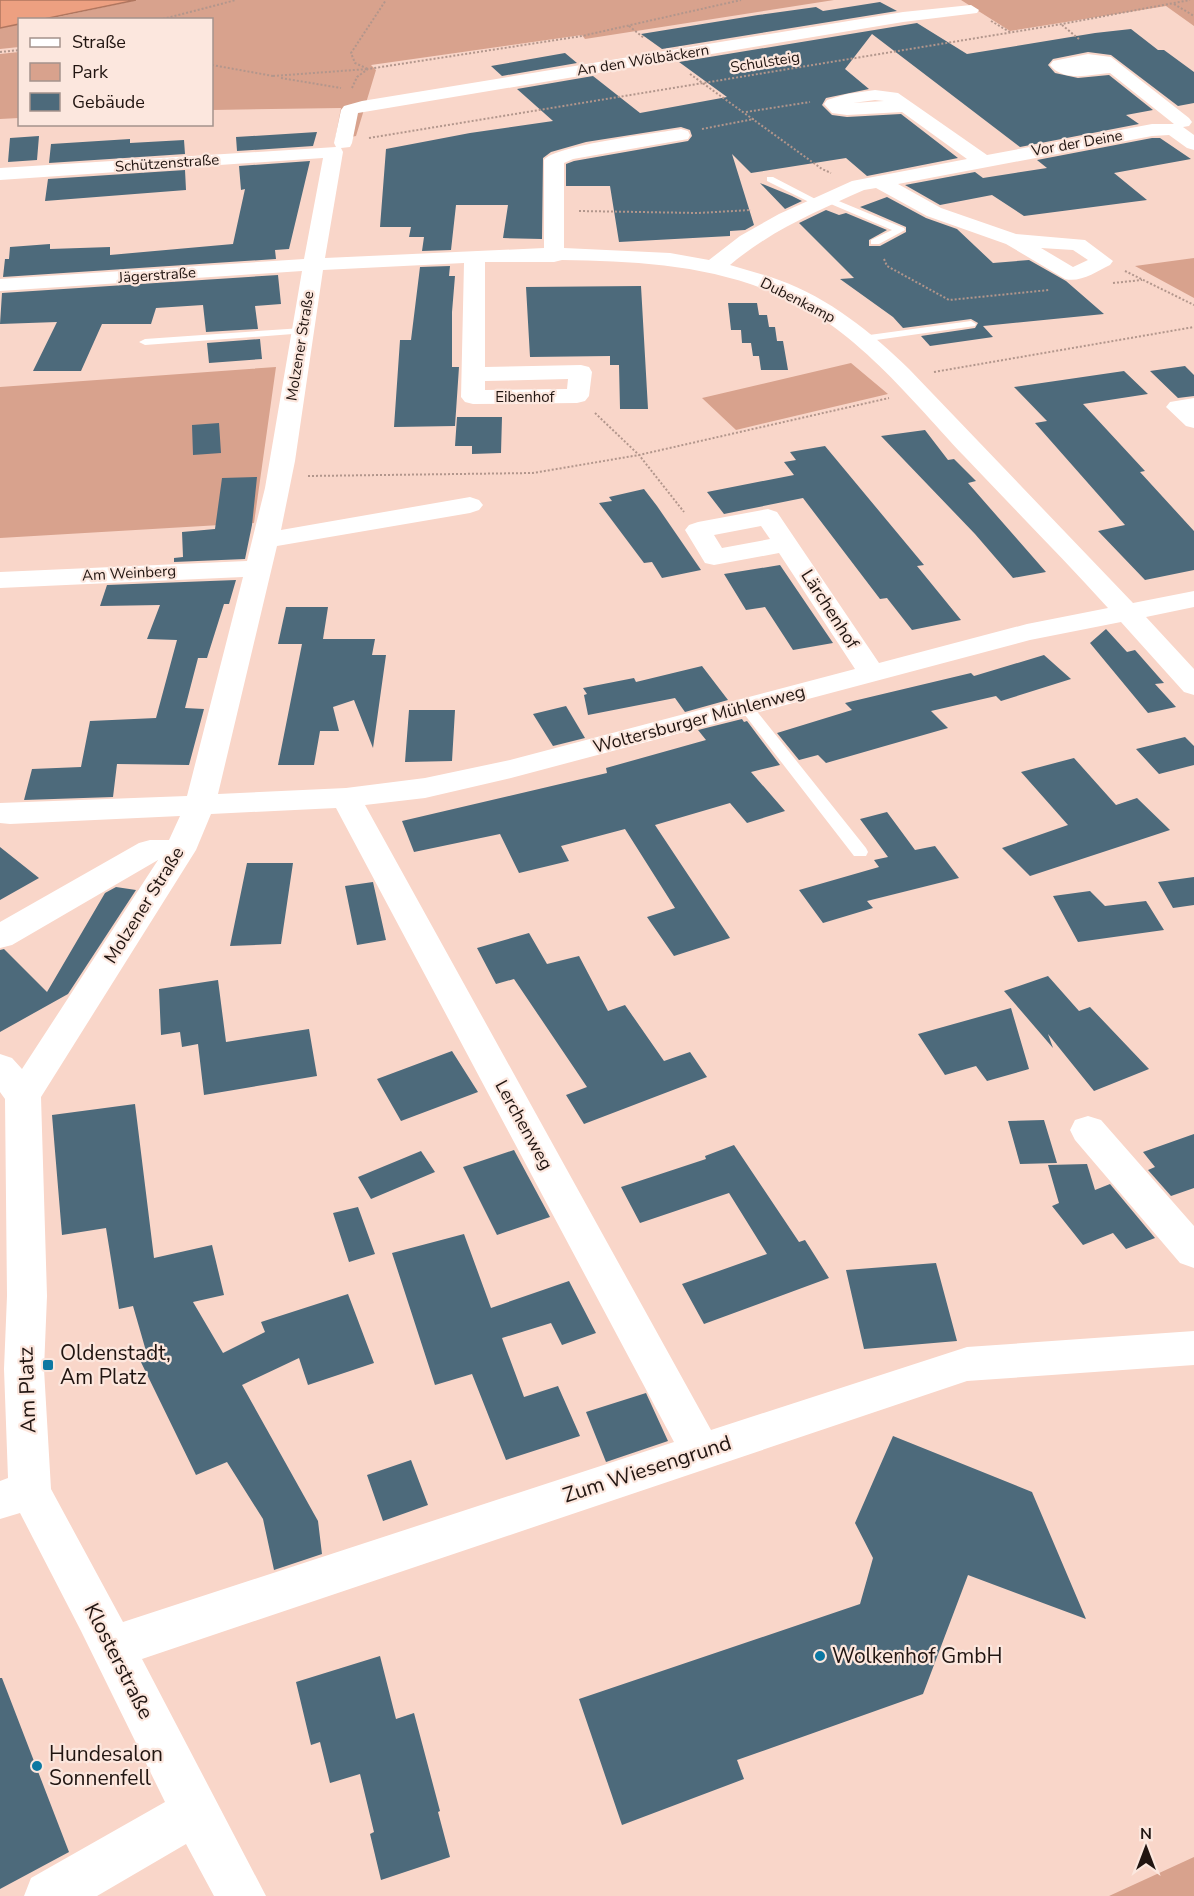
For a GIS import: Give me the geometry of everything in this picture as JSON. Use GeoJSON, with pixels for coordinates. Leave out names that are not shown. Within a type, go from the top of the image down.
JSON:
{"type":"FeatureCollection","features":[{"type":"Feature","properties":{"kind":"street","name":"An den Wölbäckern"},"geometry":{"type":"LineString","coordinates":[[339,147],[350,110],[362,106],[903,17],[971,10]]}},
{"type":"Feature","properties":{"kind":"street","name":"Vor der Deine"},"geometry":{"type":"LineString","coordinates":[[1114,68],[1144,89],[1188,133]]}},
{"type":"Feature","properties":{"kind":"street"},"geometry":{"type":"LineString","coordinates":[[837,101],[876,95],[892,97],[981,160]]}},
{"type":"Feature","properties":{"kind":"street","name":"Vor der Deine"},"geometry":{"type":"LineString","coordinates":[[715,266],[747,240],[786,218],[869,183],[981,160],[1152,130],[1188,133]]}},
{"type":"Feature","properties":{"kind":"street"},"geometry":{"type":"LineString","coordinates":[[554,256],[554,160],[558,157],[592,150],[681,135]]}},
{"type":"Feature","properties":{"kind":"street","name":"Schützenstraße"},"geometry":{"type":"LineString","coordinates":[[0,174],[339,147]]}},
{"type":"Feature","properties":{"kind":"street","name":"Molzener Straße"},"geometry":{"type":"LineString","coordinates":[[23,1096],[180,850],[200,804],[258,568],[267,540],[280,476],[314,264],[339,147]]}},
{"type":"Feature","properties":{"kind":"street"},"geometry":{"type":"LineString","coordinates":[[869,183],[934,212],[1013,240],[1072,274],[1103,261]]}},
{"type":"Feature","properties":{"kind":"street"},"geometry":{"type":"LineString","coordinates":[[1013,240],[1078,244],[1103,261]]}},
{"type":"Feature","properties":{"kind":"street","name":"Dubenkamp"},"geometry":{"type":"LineString","coordinates":[[314,264],[475,257],[618,256],[668,259],[715,266],[770,282],[844,323],[862,339],[910,385],[1128,611],[1194,686]]}},
{"type":"Feature","properties":{"kind":"street","name":"Eibenhof"},"geometry":{"type":"LineString","coordinates":[[475,257],[473,397],[577,396]]}},
{"type":"Feature","properties":{"kind":"street","name":"Jägerstraße"},"geometry":{"type":"LineString","coordinates":[[0,285],[314,264]]}},
{"type":"Feature","properties":{"kind":"street"},"geometry":{"type":"LineString","coordinates":[[1194,405],[1178,407],[1194,421]]}},
{"type":"Feature","properties":{"kind":"street"},"geometry":{"type":"LineString","coordinates":[[267,540],[470,505]]}},
{"type":"Feature","properties":{"kind":"street","name":"Lärchenhof"},"geometry":{"type":"LineString","coordinates":[[698,530],[768,517],[872,673]]}},
{"type":"Feature","properties":{"kind":"street","name":"Am Weinberg"},"geometry":{"type":"LineString","coordinates":[[0,580],[258,568]]}},
{"type":"Feature","properties":{"kind":"street","name":"Woltersburger Mühlenweg"},"geometry":{"type":"LineString","coordinates":[[200,804],[346,798],[425,788],[511,769],[1027,632],[1194,599]]}},
{"type":"Feature","properties":{"kind":"street","name":"Lerchenweg"},"geometry":{"type":"LineString","coordinates":[[346,798],[701,1451]]}},
{"type":"Feature","properties":{"kind":"street"},"geometry":{"type":"LineString","coordinates":[[0,813],[200,804]]}},
{"type":"Feature","properties":{"kind":"street"},"geometry":{"type":"LineString","coordinates":[[0,937],[150,850],[180,850]]}},
{"type":"Feature","properties":{"kind":"street"},"geometry":{"type":"LineString","coordinates":[[0,1067],[23,1096]]}},
{"type":"Feature","properties":{"kind":"street","name":"Am Platz"},"geometry":{"type":"LineString","coordinates":[[15,1496],[24,1369],[26,1257],[23,1096]]}},
{"type":"Feature","properties":{"kind":"street"},"geometry":{"type":"LineString","coordinates":[[1088,1130],[1194,1252]]}},
{"type":"Feature","properties":{"kind":"street","name":"Zum Wiesengrund"},"geometry":{"type":"LineString","coordinates":[[112,1647],[967,1364],[1194,1348]]}},
{"type":"Feature","properties":{"kind":"street","name":"Klosterstraße"},"geometry":{"type":"LineString","coordinates":[[15,1496],[112,1647],[195,1812],[241,1896]]}},
{"type":"Feature","properties":{"kind":"street"},"geometry":{"type":"LineString","coordinates":[[49,1896],[195,1812]]}},
{"type":"Feature","properties":{"kind":"lane"},"geometry":{"type":"LineString","coordinates":[[770,178],[825,202],[900,230],[875,242]]}},
{"type":"Feature","properties":{"kind":"lane"},"geometry":{"type":"LineString","coordinates":[[862,339],[971,324]]}},
{"type":"Feature","properties":{"kind":"lane"},"geometry":{"type":"LineString","coordinates":[[145,342],[302,331]]}},
{"type":"Feature","properties":{"kind":"lane"},"geometry":{"type":"LineString","coordinates":[[746,707],[860,852]]}},
{"type":"Feature","properties":{"kind":"path"},"geometry":{"type":"LineString","coordinates":[[167,18],[236,0]]}},
{"type":"Feature","properties":{"kind":"path"},"geometry":{"type":"LineString","coordinates":[[368,69],[355,63],[351,53],[386,0]]}},
{"type":"Feature","properties":{"kind":"path"},"geometry":{"type":"LineString","coordinates":[[273,76],[368,69],[582,36],[741,0]]}},
{"type":"Feature","properties":{"kind":"path","name":"Schulsteig"},"geometry":{"type":"LineString","coordinates":[[339,147],[702,83],[1062,24],[1190,0]]}},
{"type":"Feature","properties":{"kind":"path"},"geometry":{"type":"LineString","coordinates":[[1173,4],[1194,16]]}},
{"type":"Feature","properties":{"kind":"path"},"geometry":{"type":"LineString","coordinates":[[0,52],[18,50]]}},
{"type":"Feature","properties":{"kind":"path"},"geometry":{"type":"LineString","coordinates":[[213,65],[351,90],[357,77],[368,69]]}},
{"type":"Feature","properties":{"kind":"path"},"geometry":{"type":"LineString","coordinates":[[702,83],[746,112],[822,169],[869,183]]}},
{"type":"Feature","properties":{"kind":"path"},"geometry":{"type":"LineString","coordinates":[[746,112],[813,102],[837,101]]}},
{"type":"Feature","properties":{"kind":"path"},"geometry":{"type":"LineString","coordinates":[[681,135],[753,119]]}},
{"type":"Feature","properties":{"kind":"path"},"geometry":{"type":"LineString","coordinates":[[554,211],[698,213],[746,209],[786,218]]}},
{"type":"Feature","properties":{"kind":"path"},"geometry":{"type":"LineString","coordinates":[[875,242],[887,266],[949,300],[1051,289]]}},
{"type":"Feature","properties":{"kind":"path"},"geometry":{"type":"LineString","coordinates":[[1103,261],[1194,305]]}},
{"type":"Feature","properties":{"kind":"path"},"geometry":{"type":"LineString","coordinates":[[1108,284],[1142,280]]}},
{"type":"Feature","properties":{"kind":"path"},"geometry":{"type":"LineString","coordinates":[[280,476],[533,474],[639,455],[910,385],[1194,327]]}},
{"type":"Feature","properties":{"kind":"path"},"geometry":{"type":"LineString","coordinates":[[577,396],[639,455],[698,530]]}},
{"type":"Feature","properties":{"kind":"green space"},"geometry":{"type":"Polygon","coordinates":[[[137,0],[834,0],[585,39],[582,35],[371,65],[376,70],[356,136],[335,140],[341,108],[213,110],[213,18],[53,18],[137,0]]]}},
{"type":"Feature","properties":{"kind":"green space"},"geometry":{"type":"Polygon","coordinates":[[[961,0],[1194,0],[1194,26],[1166,6],[1010,31],[961,0]]]}},
{"type":"Feature","properties":{"kind":"green space"},"geometry":{"type":"Polygon","coordinates":[[[18,24],[18,47],[0,49],[0,28],[18,24]]]}},
{"type":"Feature","properties":{"kind":"green space"},"geometry":{"type":"Polygon","coordinates":[[[18,52],[18,118],[0,119],[0,54],[18,52]]]}},
{"type":"Feature","properties":{"kind":"green space"},"geometry":{"type":"Polygon","coordinates":[[[1194,258],[1194,298],[1135,266],[1194,258]]]}},
{"type":"Feature","properties":{"kind":"green space"},"geometry":{"type":"Polygon","coordinates":[[[851,363],[888,394],[736,430],[702,398],[851,363]]]}},
{"type":"Feature","properties":{"kind":"green space"},"geometry":{"type":"Polygon","coordinates":[[[276,367],[254,523],[0,538],[0,387],[276,367]]]}},
{"type":"Feature","properties":{"kind":"green space"},"geometry":{"type":"Polygon","coordinates":[[[1194,1857],[1194,1896],[1109,1896],[1194,1857]]]}},
{"type":"Feature","properties":{"kind":"shaded area"},"geometry":{"type":"Polygon","coordinates":[[[0,0],[136,0],[49,18],[18,18],[18,24],[0,28],[0,0]]]}},
{"type":"Feature","properties":{"kind":"building"},"geometry":{"type":"Polygon","coordinates":[[[880,2],[897,11],[662,49],[641,34],[816,7],[823,11],[880,2]]]}},
{"type":"Feature","properties":{"kind":"building"},"geometry":{"type":"Polygon","coordinates":[[[917,23],[967,54],[1131,29],[1158,50],[1164,50],[1194,72],[1194,103],[1178,106],[1111,55],[1088,52],[1053,59],[1048,65],[1055,73],[1078,78],[1109,75],[1153,110],[1126,115],[1139,124],[1020,147],[872,34],[845,69],[869,89],[826,98],[822,105],[832,115],[847,117],[901,114],[958,158],[867,176],[846,158],[751,173],[732,154],[754,225],[745,230],[730,231],[730,236],[619,242],[610,186],[566,186],[566,164],[688,141],[692,136],[690,130],[681,127],[586,142],[551,152],[543,158],[542,239],[503,238],[508,205],[456,205],[451,250],[422,251],[424,237],[409,237],[411,227],[380,227],[386,149],[470,133],[553,121],[517,89],[593,76],[640,113],[727,97],[679,62],[917,23]]]}},
{"type":"Feature","properties":{"kind":"building"},"geometry":{"type":"Polygon","coordinates":[[[565,53],[577,63],[502,76],[491,66],[565,53]]]}},
{"type":"Feature","properties":{"kind":"building"},"geometry":{"type":"Polygon","coordinates":[[[317,132],[313,146],[237,151],[236,137],[317,132]]]}},
{"type":"Feature","properties":{"kind":"building"},"geometry":{"type":"Polygon","coordinates":[[[39,136],[37,160],[8,162],[10,138],[39,136]]]}},
{"type":"Feature","properties":{"kind":"building"},"geometry":{"type":"Polygon","coordinates":[[[1160,138],[1191,159],[1114,173],[1147,200],[1024,216],[992,195],[940,205],[905,185],[975,172],[983,178],[1047,168],[1037,160],[1160,138]]]}},
{"type":"Feature","properties":{"kind":"building"},"geometry":{"type":"Polygon","coordinates":[[[130,139],[130,143],[184,140],[185,154],[49,163],[51,144],[130,139]]]}},
{"type":"Feature","properties":{"kind":"building"},"geometry":{"type":"Polygon","coordinates":[[[310,161],[289,249],[275,250],[276,259],[3,277],[5,259],[9,259],[10,247],[50,244],[50,249],[110,247],[110,255],[233,244],[245,189],[241,190],[239,166],[310,161]]]}},
{"type":"Feature","properties":{"kind":"building"},"geometry":{"type":"Polygon","coordinates":[[[185,170],[186,190],[45,201],[48,179],[185,170]]]}},
{"type":"Feature","properties":{"kind":"building"},"geometry":{"type":"Polygon","coordinates":[[[760,183],[792,196],[802,201],[785,209],[760,183]]]}},
{"type":"Feature","properties":{"kind":"building"},"geometry":{"type":"Polygon","coordinates":[[[887,197],[926,218],[957,229],[993,263],[1029,260],[1066,281],[1104,314],[983,326],[993,337],[930,346],[921,336],[975,328],[978,323],[971,319],[903,328],[893,317],[840,279],[854,278],[799,223],[826,210],[839,215],[846,213],[887,230],[869,240],[869,246],[880,246],[906,232],[906,227],[860,207],[887,197]]]}},
{"type":"Feature","properties":{"kind":"building"},"geometry":{"type":"Polygon","coordinates":[[[450,266],[449,276],[455,276],[452,312],[452,367],[459,367],[455,426],[394,427],[400,340],[411,340],[420,267],[450,266]]]}},
{"type":"Feature","properties":{"kind":"building"},"geometry":{"type":"Polygon","coordinates":[[[278,275],[281,304],[255,306],[258,329],[206,332],[203,305],[156,308],[151,324],[102,324],[81,371],[33,371],[57,322],[0,324],[2,293],[278,275]]]}},
{"type":"Feature","properties":{"kind":"building"},"geometry":{"type":"Polygon","coordinates":[[[641,286],[648,409],[620,409],[619,365],[610,365],[610,356],[530,357],[526,287],[641,286]]]}},
{"type":"Feature","properties":{"kind":"building"},"geometry":{"type":"Polygon","coordinates":[[[728,303],[757,303],[759,315],[767,315],[769,327],[775,327],[777,341],[783,341],[788,370],[761,370],[759,356],[753,356],[751,343],[742,343],[741,330],[731,330],[728,303]]]}},
{"type":"Feature","properties":{"kind":"building"},"geometry":{"type":"Polygon","coordinates":[[[260,339],[262,359],[209,363],[207,343],[260,339]]]}},
{"type":"Feature","properties":{"kind":"building"},"geometry":{"type":"Polygon","coordinates":[[[1185,366],[1194,375],[1194,396],[1178,398],[1150,371],[1185,366]]]}},
{"type":"Feature","properties":{"kind":"building"},"geometry":{"type":"Polygon","coordinates":[[[1124,371],[1148,394],[1083,404],[1145,471],[1140,472],[1194,531],[1194,570],[1145,580],[1098,531],[1125,525],[1035,423],[1047,421],[1014,387],[1124,371]]]}},
{"type":"Feature","properties":{"kind":"building"},"geometry":{"type":"Polygon","coordinates":[[[457,417],[502,417],[501,453],[472,454],[472,446],[455,446],[457,417]]]}},
{"type":"Feature","properties":{"kind":"building"},"geometry":{"type":"Polygon","coordinates":[[[219,423],[221,453],[193,455],[192,425],[219,423]]]}},
{"type":"Feature","properties":{"kind":"building"},"geometry":{"type":"Polygon","coordinates":[[[925,430],[948,460],[954,459],[976,481],[968,483],[1046,572],[1013,578],[975,534],[881,436],[925,430]]]}},
{"type":"Feature","properties":{"kind":"building"},"geometry":{"type":"Polygon","coordinates":[[[825,446],[924,565],[917,566],[961,620],[912,630],[887,598],[880,599],[803,498],[724,514],[707,492],[794,475],[784,462],[796,460],[790,452],[825,446]]]}},
{"type":"Feature","properties":{"kind":"building"},"geometry":{"type":"Polygon","coordinates":[[[257,477],[252,525],[245,559],[174,562],[174,558],[183,557],[182,532],[215,529],[222,478],[257,477]]]}},
{"type":"Feature","properties":{"kind":"building"},"geometry":{"type":"Polygon","coordinates":[[[644,489],[701,570],[662,578],[652,562],[644,563],[599,503],[612,501],[609,497],[644,489]]]}},
{"type":"Feature","properties":{"kind":"building"},"geometry":{"type":"Polygon","coordinates":[[[780,565],[833,643],[793,650],[765,607],[746,610],[724,574],[780,565]]]}},
{"type":"Feature","properties":{"kind":"building"},"geometry":{"type":"Polygon","coordinates":[[[236,580],[229,604],[224,604],[207,658],[198,658],[185,708],[204,709],[189,765],[117,764],[113,797],[24,800],[32,769],[81,767],[90,721],[156,718],[177,640],[147,639],[160,605],[100,606],[107,585],[236,580]]]}},
{"type":"Feature","properties":{"kind":"building"},"geometry":{"type":"Polygon","coordinates":[[[286,607],[328,607],[323,639],[375,639],[372,655],[386,655],[373,748],[354,700],[333,707],[339,731],[320,731],[314,765],[278,765],[302,644],[278,644],[286,607]]]}},
{"type":"Feature","properties":{"kind":"building"},"geometry":{"type":"Polygon","coordinates":[[[1106,629],[1127,652],[1135,650],[1164,683],[1155,684],[1176,707],[1148,713],[1090,643],[1106,629]]]}},
{"type":"Feature","properties":{"kind":"building"},"geometry":{"type":"Polygon","coordinates":[[[1044,655],[1071,679],[1001,701],[996,696],[931,711],[948,728],[826,763],[818,755],[799,760],[777,733],[852,710],[845,703],[971,673],[974,676],[1044,655]]]}},
{"type":"Feature","properties":{"kind":"building"},"geometry":{"type":"Polygon","coordinates":[[[702,666],[728,700],[685,712],[675,698],[588,715],[584,695],[587,694],[583,688],[634,678],[636,682],[702,666]]]}},
{"type":"Feature","properties":{"kind":"building"},"geometry":{"type":"Polygon","coordinates":[[[566,706],[585,738],[553,746],[533,714],[566,706]]]}},
{"type":"Feature","properties":{"kind":"building"},"geometry":{"type":"Polygon","coordinates":[[[409,710],[455,710],[452,761],[405,762],[409,710]]]}},
{"type":"Feature","properties":{"kind":"building"},"geometry":{"type":"Polygon","coordinates":[[[742,719],[744,722],[747,721],[780,765],[751,772],[785,811],[747,823],[730,803],[655,825],[730,938],[674,956],[647,917],[675,908],[625,829],[561,846],[569,861],[519,873],[500,834],[414,852],[402,821],[607,773],[606,768],[706,740],[698,730],[742,719]]]}},
{"type":"Feature","properties":{"kind":"building"},"geometry":{"type":"Polygon","coordinates":[[[1185,737],[1194,746],[1194,765],[1159,774],[1136,749],[1185,737]]]}},
{"type":"Feature","properties":{"kind":"building"},"geometry":{"type":"Polygon","coordinates":[[[1074,758],[1116,805],[1137,798],[1170,830],[1030,876],[1002,848],[1068,825],[1021,772],[1074,758]]]}},
{"type":"Feature","properties":{"kind":"building"},"geometry":{"type":"Polygon","coordinates":[[[887,812],[915,850],[935,846],[959,878],[867,901],[873,908],[823,923],[799,890],[879,867],[874,860],[888,857],[860,819],[887,812]]]}},
{"type":"Feature","properties":{"kind":"building"},"geometry":{"type":"Polygon","coordinates":[[[0,847],[39,878],[0,900],[0,847]]]}},
{"type":"Feature","properties":{"kind":"building"},"geometry":{"type":"Polygon","coordinates":[[[247,863],[293,863],[281,944],[230,946],[247,863]]]}},
{"type":"Feature","properties":{"kind":"building"},"geometry":{"type":"Polygon","coordinates":[[[1194,877],[1194,905],[1173,908],[1158,882],[1194,877]]]}},
{"type":"Feature","properties":{"kind":"building"},"geometry":{"type":"Polygon","coordinates":[[[373,882],[386,940],[357,945],[345,886],[373,882]]]}},
{"type":"Feature","properties":{"kind":"building"},"geometry":{"type":"Polygon","coordinates":[[[116,887],[136,890],[68,994],[0,1032],[0,950],[4,949],[47,992],[105,893],[116,887]]]}},
{"type":"Feature","properties":{"kind":"building"},"geometry":{"type":"Polygon","coordinates":[[[1090,891],[1105,906],[1146,901],[1164,930],[1078,942],[1053,896],[1090,891]]]}},
{"type":"Feature","properties":{"kind":"building"},"geometry":{"type":"Polygon","coordinates":[[[529,933],[547,964],[579,956],[608,1011],[625,1005],[664,1061],[690,1052],[707,1077],[584,1124],[566,1095],[587,1087],[514,979],[496,984],[477,948],[529,933]]]}},
{"type":"Feature","properties":{"kind":"building"},"geometry":{"type":"Polygon","coordinates":[[[1048,976],[1079,1011],[1090,1007],[1149,1069],[1094,1091],[1048,1034],[1053,1048],[1004,991],[1048,976]]]}},
{"type":"Feature","properties":{"kind":"building"},"geometry":{"type":"Polygon","coordinates":[[[218,980],[226,1042],[309,1029],[317,1076],[204,1095],[198,1044],[182,1047],[180,1032],[161,1035],[159,989],[218,980]]]}},
{"type":"Feature","properties":{"kind":"building"},"geometry":{"type":"Polygon","coordinates":[[[1011,1008],[1029,1069],[987,1081],[976,1066],[945,1075],[918,1034],[1011,1008]]]}},
{"type":"Feature","properties":{"kind":"building"},"geometry":{"type":"Polygon","coordinates":[[[452,1051],[478,1092],[401,1121],[377,1079],[452,1051]]]}},
{"type":"Feature","properties":{"kind":"building"},"geometry":{"type":"Polygon","coordinates":[[[135,1104],[154,1258],[212,1245],[224,1295],[193,1302],[223,1353],[265,1332],[261,1322],[348,1294],[374,1363],[308,1385],[299,1358],[242,1385],[318,1521],[322,1554],[274,1570],[263,1519],[227,1462],[196,1475],[137,1354],[146,1351],[133,1306],[119,1309],[106,1228],[62,1235],[52,1115],[135,1104]]]}},
{"type":"Feature","properties":{"kind":"building"},"geometry":{"type":"Polygon","coordinates":[[[1044,1120],[1057,1163],[1020,1164],[1008,1121],[1044,1120]]]}},
{"type":"Feature","properties":{"kind":"building"},"geometry":{"type":"Polygon","coordinates":[[[1194,1134],[1194,1188],[1171,1196],[1148,1170],[1155,1167],[1143,1152],[1194,1134]]]}},
{"type":"Feature","properties":{"kind":"building"},"geometry":{"type":"Polygon","coordinates":[[[734,1145],[799,1242],[805,1240],[829,1278],[704,1324],[682,1284],[767,1254],[729,1193],[640,1223],[621,1187],[706,1159],[705,1156],[734,1145]]]}},
{"type":"Feature","properties":{"kind":"building"},"geometry":{"type":"Polygon","coordinates":[[[514,1150],[550,1217],[497,1235],[463,1167],[514,1150]]]}},
{"type":"Feature","properties":{"kind":"building"},"geometry":{"type":"Polygon","coordinates":[[[421,1151],[435,1172],[371,1199],[358,1177],[421,1151]]]}},
{"type":"Feature","properties":{"kind":"building"},"geometry":{"type":"Polygon","coordinates":[[[1087,1164],[1095,1190],[1110,1184],[1155,1238],[1126,1249],[1113,1233],[1083,1245],[1052,1206],[1059,1203],[1048,1165],[1087,1164]]]}},
{"type":"Feature","properties":{"kind":"building"},"geometry":{"type":"Polygon","coordinates":[[[358,1207],[375,1254],[349,1262],[333,1213],[358,1207]]]}},
{"type":"Feature","properties":{"kind":"building"},"geometry":{"type":"Polygon","coordinates":[[[464,1234],[491,1308],[569,1281],[596,1333],[562,1345],[551,1323],[502,1338],[524,1397],[558,1386],[580,1436],[506,1460],[472,1374],[435,1385],[392,1253],[464,1234]]]}},
{"type":"Feature","properties":{"kind":"building"},"geometry":{"type":"Polygon","coordinates":[[[936,1263],[957,1341],[864,1349],[846,1270],[936,1263]]]}},
{"type":"Feature","properties":{"kind":"building"},"geometry":{"type":"Polygon","coordinates":[[[646,1393],[668,1441],[606,1462],[586,1412],[646,1393]]]}},
{"type":"Feature","properties":{"kind":"building","name":"Wolkenhof GmbH"},"geometry":{"type":"Polygon","coordinates":[[[893,1436],[1032,1492],[1086,1619],[968,1575],[923,1694],[737,1760],[744,1779],[622,1825],[579,1699],[860,1604],[873,1558],[855,1523],[893,1436]]]}},
{"type":"Feature","properties":{"kind":"building"},"geometry":{"type":"Polygon","coordinates":[[[411,1460],[428,1505],[383,1521],[367,1475],[411,1460]]]}},
{"type":"Feature","properties":{"kind":"building"},"geometry":{"type":"Polygon","coordinates":[[[380,1656],[396,1719],[414,1713],[450,1857],[381,1880],[370,1834],[374,1832],[360,1774],[330,1783],[320,1742],[311,1745],[296,1682],[380,1656]]]}},
{"type":"Feature","properties":{"kind":"building"},"geometry":{"type":"Polygon","coordinates":[[[0,1678],[2,1678],[69,1852],[0,1889],[0,1678]]]}},
{"type":"Feature","properties":{"kind":"place","name":"Oldenstadt, Am Platz"},"geometry":{"type":"Point","coordinates":[48,1365]}},
{"type":"Feature","properties":{"kind":"place","name":"Wolkenhof GmbH"},"geometry":{"type":"Point","coordinates":[820,1656]}},
{"type":"Feature","properties":{"kind":"place","name":"Hundesalon Sonnenfell"},"geometry":{"type":"Point","coordinates":[37,1766]}}]}
